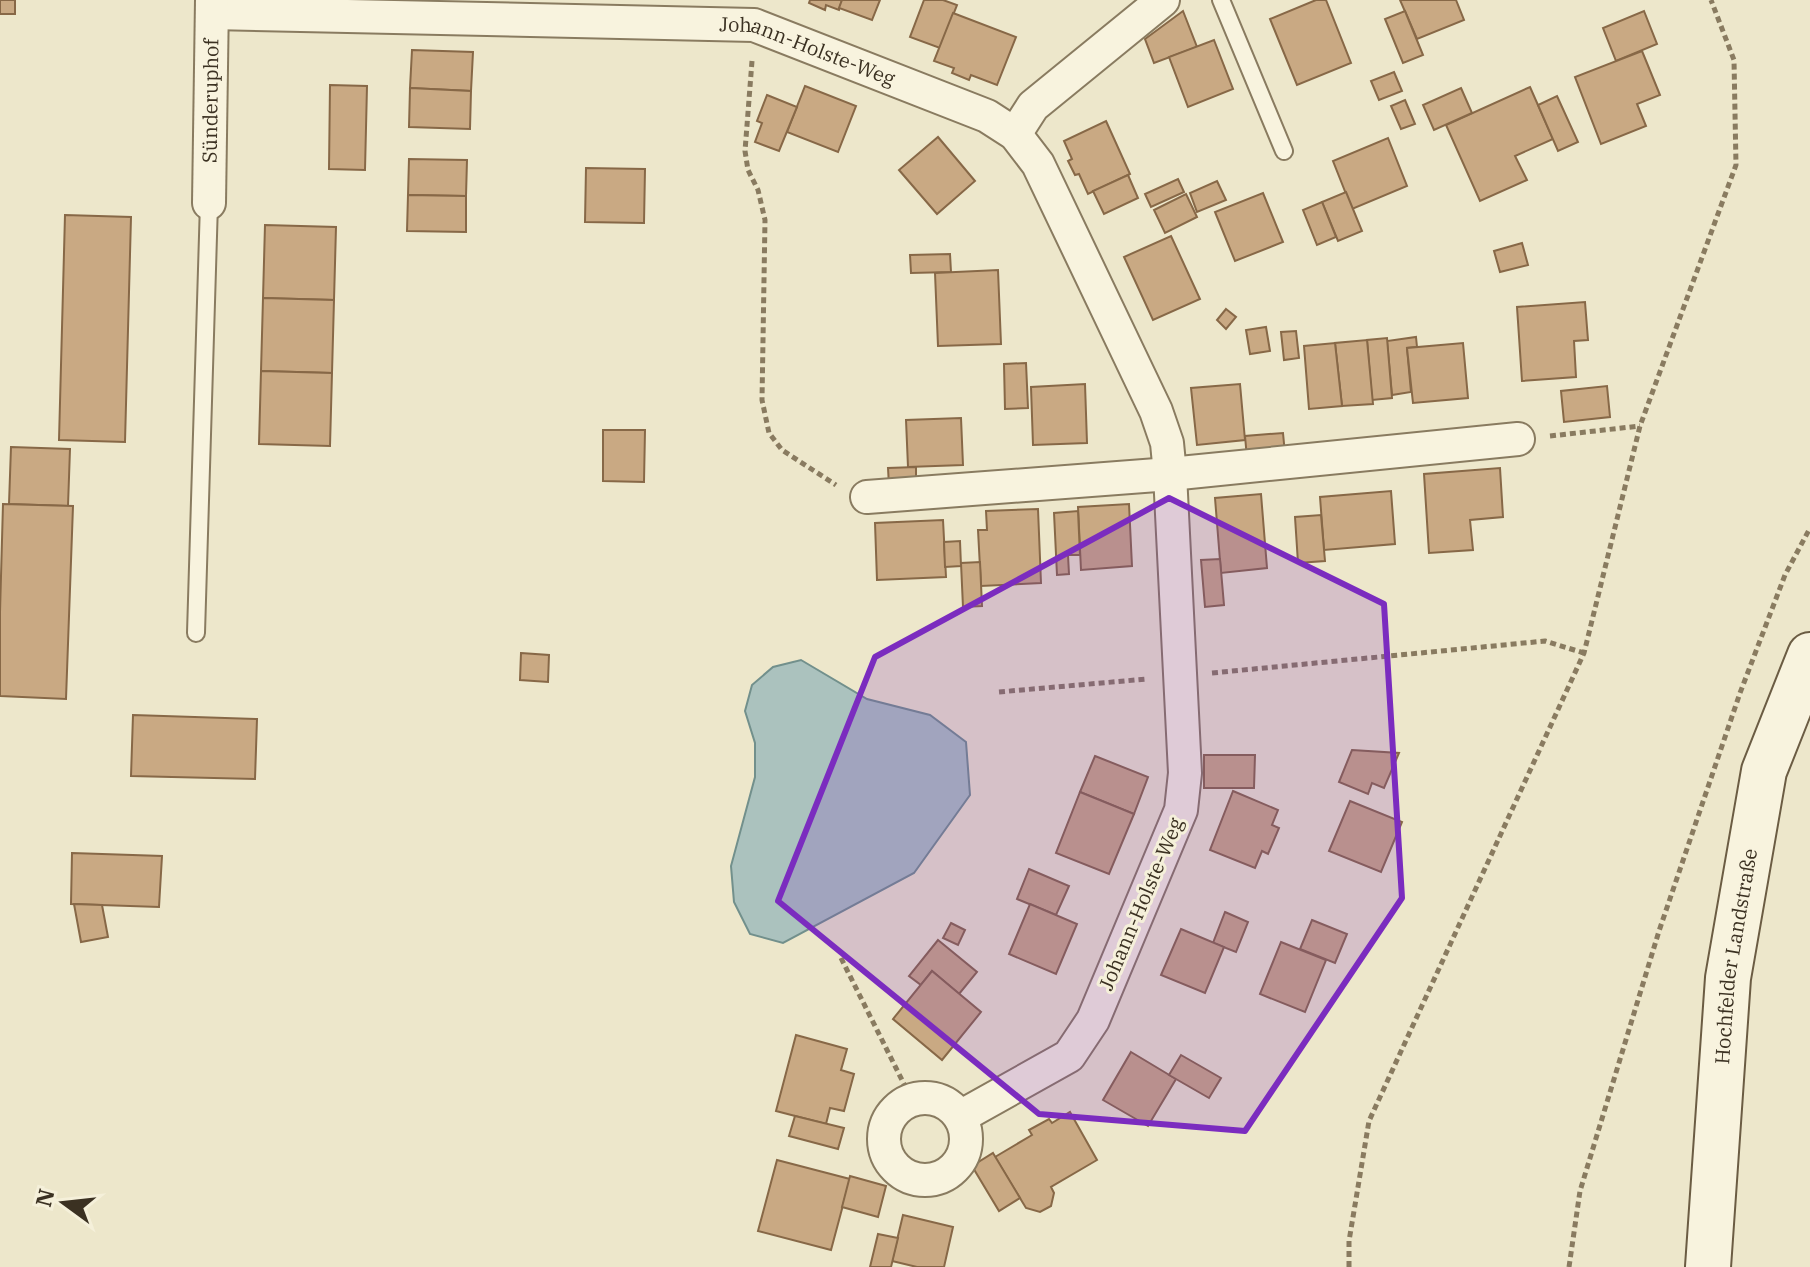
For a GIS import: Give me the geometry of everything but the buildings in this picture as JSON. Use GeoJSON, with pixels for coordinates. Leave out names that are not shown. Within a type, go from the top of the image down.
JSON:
{"type":"FeatureCollection","features":[{"type":"Feature","properties":{"kind":"main road","name":"Hochfelder Landstraße"},"geometry":{"type":"LineString","coordinates":[[1708,1267],[1728,978],[1764,771],[1810,655]]}},
{"type":"Feature","properties":{"kind":"street"},"geometry":{"type":"LineString","coordinates":[[1015,134],[1033,106],[1163,0]]}},
{"type":"Feature","properties":{"kind":"street","name":"Johann-Holste-Weg"},"geometry":{"type":"LineString","coordinates":[[212,6],[754,25],[987,116],[1015,134],[1038,164],[1156,411],[1167,443],[1185,773],[1181,810],[1093,1020],[1069,1056],[960,1117]]}},
{"type":"Feature","properties":{"kind":"street","name":"Sünderuphof"},"geometry":{"type":"LineString","coordinates":[[209,203],[212,6]]}},
{"type":"Feature","properties":{"kind":"street"},"geometry":{"type":"LineString","coordinates":[[867,497],[1170,474],[1518,439]]}},
{"type":"Feature","properties":{"kind":"street"},"geometry":{"type":"LineString","coordinates":[[926,1097],[939,1100],[951,1107],[966,1130],[963,1157],[945,1176],[918,1181],[894,1168],[887,1157],[883,1143],[884,1129],[899,1106],[912,1100],[926,1097]]}},
{"type":"Feature","properties":{"kind":"lane"},"geometry":{"type":"LineString","coordinates":[[1221,0],[1284,151]]}},
{"type":"Feature","properties":{"kind":"lane"},"geometry":{"type":"LineString","coordinates":[[196,633],[209,203]]}},
{"type":"Feature","properties":{"kind":"path"},"geometry":{"type":"LineString","coordinates":[[1349,1267],[1349,1241],[1369,1121],[1584,653],[1640,426],[1736,165],[1734,60],[1711,0]]}},
{"type":"Feature","properties":{"kind":"path"},"geometry":{"type":"LineString","coordinates":[[754,25],[745,151],[748,170],[758,190],[765,220],[762,400],[769,433],[782,450],[849,493],[867,497]]}},
{"type":"Feature","properties":{"kind":"path"},"geometry":{"type":"LineString","coordinates":[[1518,439],[1640,426]]}},
{"type":"Feature","properties":{"kind":"path"},"geometry":{"type":"LineString","coordinates":[[1569,1267],[1580,1191],[1659,931],[1740,693],[1785,575],[1810,528]]}},
{"type":"Feature","properties":{"kind":"path"},"geometry":{"type":"LineString","coordinates":[[999,692],[1545,641],[1584,653]]}},
{"type":"Feature","properties":{"kind":"path"},"geometry":{"type":"LineString","coordinates":[[841,958],[912,1100]]}},
{"type":"Feature","properties":{"kind":"highlighted area"},"geometry":{"type":"Polygon","coordinates":[[[1169,498],[1384,604],[1402,898],[1245,1131],[1039,1114],[778,901],[875,657],[1169,498]]]}},
{"type":"Feature","properties":{"kind":"water"},"geometry":{"type":"Polygon","coordinates":[[[801,660],[867,699],[930,715],[966,742],[970,795],[914,873],[783,943],[750,934],[734,902],[731,866],[755,777],[755,743],[745,711],[752,685],[773,667],[801,660]]]}}]}
